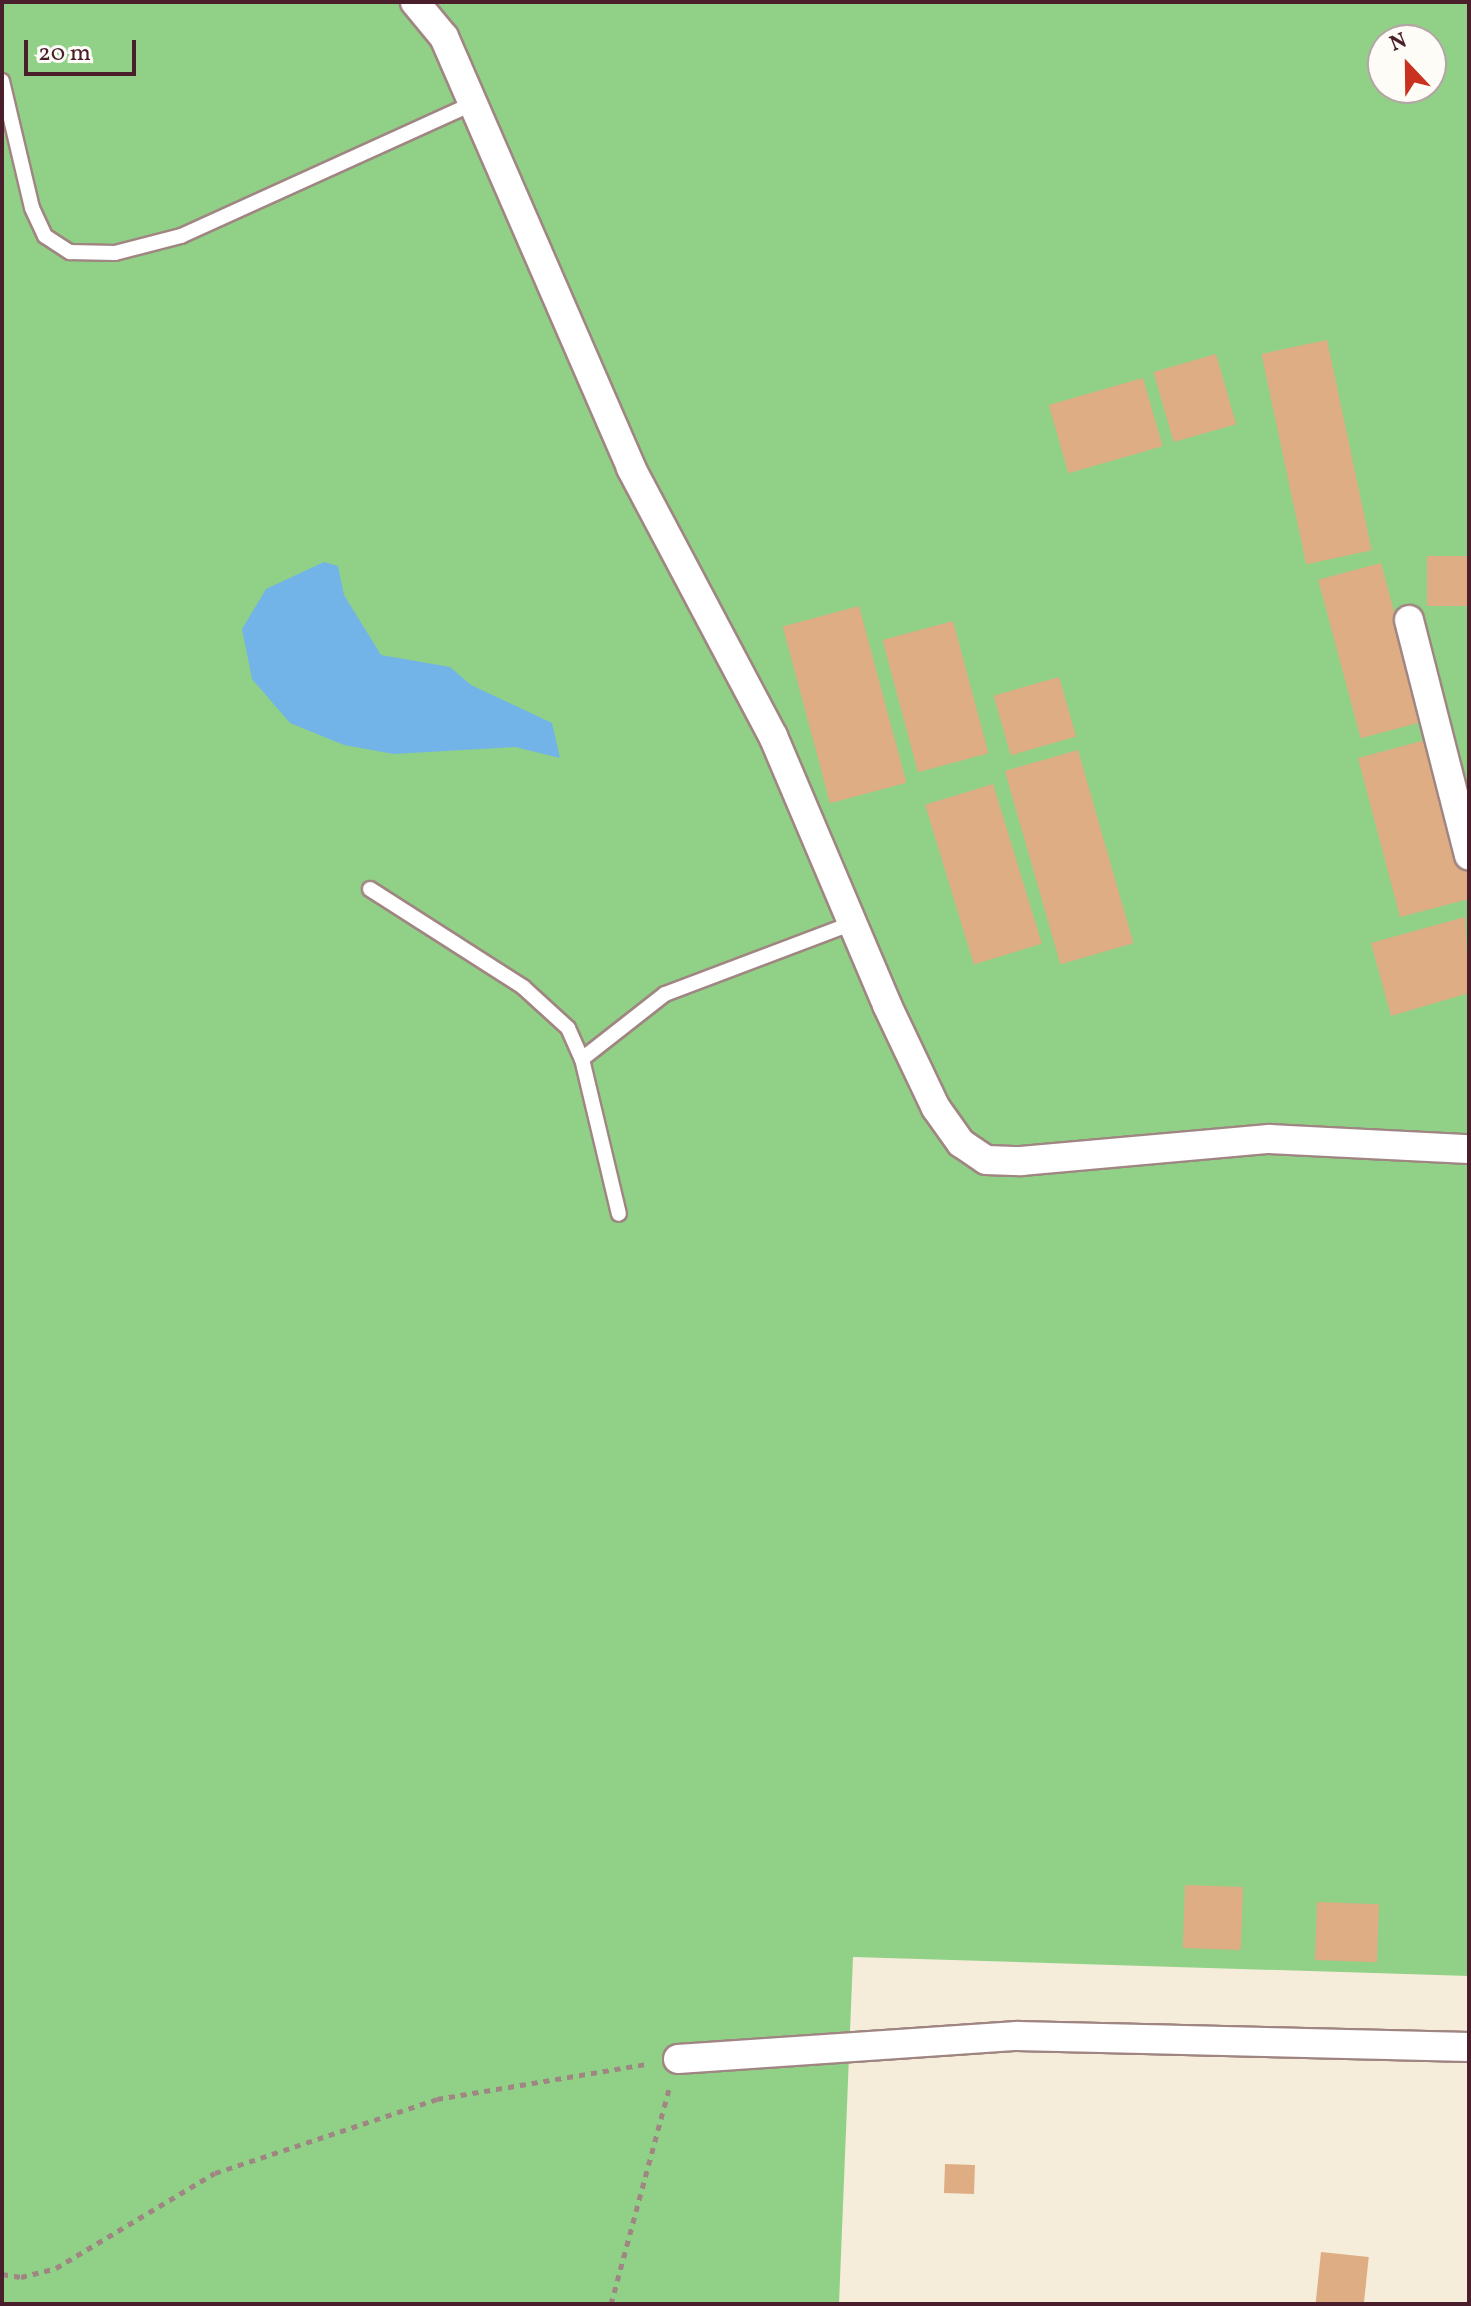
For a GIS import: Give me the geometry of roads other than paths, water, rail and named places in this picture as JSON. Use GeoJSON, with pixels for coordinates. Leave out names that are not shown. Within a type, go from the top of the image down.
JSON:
{"type":"FeatureCollection","features":[{"type":"Feature","properties":{"kind":"street"},"geometry":{"type":"LineString","coordinates":[[415,2],[444,37],[631,468],[773,736],[936,1108],[961,1143],[986,1160],[1269,1139],[1469,1149]]}},
{"type":"Feature","properties":{"kind":"street"},"geometry":{"type":"LineString","coordinates":[[1409,620],[1469,855]]}},
{"type":"Feature","properties":{"kind":"street"},"geometry":{"type":"LineString","coordinates":[[678,2059],[1017,2036],[1469,2047]]}},
{"type":"Feature","properties":{"kind":"lane"},"geometry":{"type":"LineString","coordinates":[[2,81],[32,208],[45,236],[70,252],[115,253],[181,236],[474,103]]}},
{"type":"Feature","properties":{"kind":"lane"},"geometry":{"type":"LineString","coordinates":[[370,889],[553,1010],[582,1059],[619,1214]]}},
{"type":"Feature","properties":{"kind":"lane"},"geometry":{"type":"LineString","coordinates":[[582,1059],[665,994],[853,923]]}},
{"type":"Feature","properties":{"kind":"water"},"geometry":{"type":"Polygon","coordinates":[[[324,562],[338,566],[344,595],[381,655],[450,667],[471,685],[552,723],[560,758],[515,747],[394,754],[344,745],[290,723],[252,679],[242,629],[266,589],[324,562]]]}}]}
